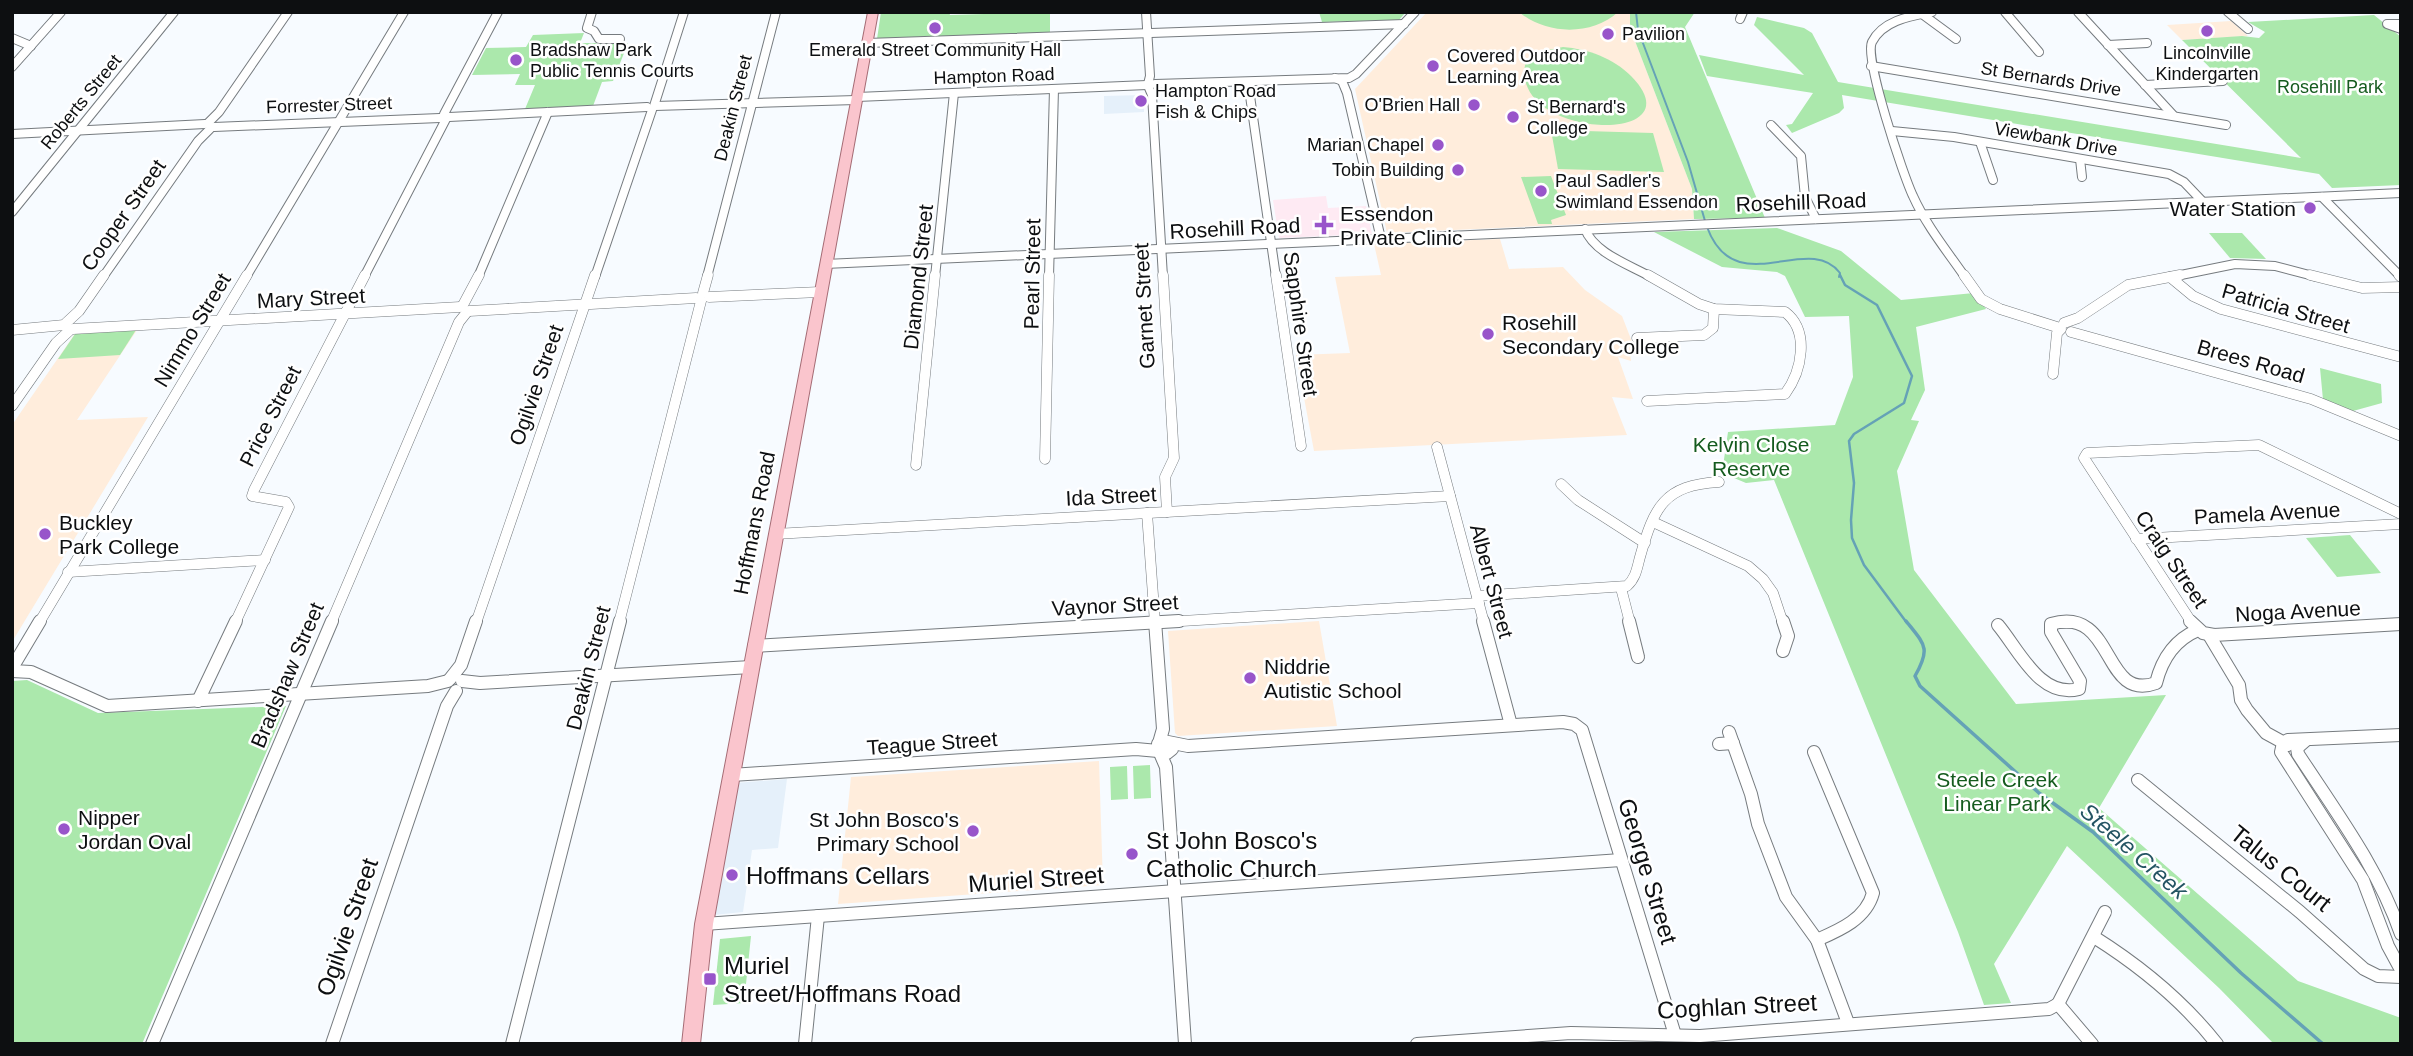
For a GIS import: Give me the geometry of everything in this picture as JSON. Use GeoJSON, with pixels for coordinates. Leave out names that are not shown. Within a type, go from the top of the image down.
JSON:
{"type":"FeatureCollection","features":[{"type":"Feature","properties":{"kind":"main road","name":"Hoffmans Road"},"geometry":{"type":"LineString","coordinates":[[691,1044],[704,924],[873,12]]}},
{"type":"Feature","properties":{"kind":"street"},"geometry":{"type":"LineString","coordinates":[[12,66],[61,12]]}},
{"type":"Feature","properties":{"kind":"street","name":"Roberts Street"},"geometry":{"type":"LineString","coordinates":[[12,212],[174,12]]}},
{"type":"Feature","properties":{"kind":"street","name":"Cooper Street"},"geometry":{"type":"LineString","coordinates":[[12,406],[288,12]]}},
{"type":"Feature","properties":{"kind":"street","name":"Nimmo Street"},"geometry":{"type":"LineString","coordinates":[[12,669],[404,12]]}},
{"type":"Feature","properties":{"kind":"street","name":"Price Street"},"geometry":{"type":"LineString","coordinates":[[198,701],[289,508],[286,502],[252,496],[254,490],[498,12]]}},
{"type":"Feature","properties":{"kind":"street"},"geometry":{"type":"LineString","coordinates":[[592,12],[587,28],[594,31],[599,39],[620,39]]}},
{"type":"Feature","properties":{"kind":"street","name":"Ogilvie Street"},"geometry":{"type":"LineString","coordinates":[[332,1044],[684,12]]}},
{"type":"Feature","properties":{"kind":"street","name":"Deakin Street"},"geometry":{"type":"LineString","coordinates":[[512,1044],[776,12]]}},
{"type":"Feature","properties":{"kind":"street","name":"Garnet Street"},"geometry":{"type":"LineString","coordinates":[[1146,12],[1174,458],[1165,477],[1167,512]]}},
{"type":"Feature","properties":{"kind":"street","name":"Hampton Road"},"geometry":{"type":"LineString","coordinates":[[856,98],[1335,78],[1356,74],[1415,12]]}},
{"type":"Feature","properties":{"kind":"street","name":"Brees Road"},"geometry":{"type":"LineString","coordinates":[[1932,12],[1894,22],[1877,33],[1870,49],[1871,66],[1915,201],[1981,299],[2000,309],[2311,399],[2401,436]]}},
{"type":"Feature","properties":{"kind":"street"},"geometry":{"type":"LineString","coordinates":[[2005,12],[2039,52]]}},
{"type":"Feature","properties":{"kind":"street"},"geometry":{"type":"LineString","coordinates":[[2078,12],[2173,115]]}},
{"type":"Feature","properties":{"kind":"street"},"geometry":{"type":"LineString","coordinates":[[2228,12],[2248,29]]}},
{"type":"Feature","properties":{"kind":"street"},"geometry":{"type":"LineString","coordinates":[[1922,14],[1956,40]]}},
{"type":"Feature","properties":{"kind":"street"},"geometry":{"type":"LineString","coordinates":[[2388,19],[2388,25],[2400,28]]}},
{"type":"Feature","properties":{"kind":"street"},"geometry":{"type":"LineString","coordinates":[[867,43],[1404,24]]}},
{"type":"Feature","properties":{"kind":"street"},"geometry":{"type":"LineString","coordinates":[[12,38],[31,46]]}},
{"type":"Feature","properties":{"kind":"street"},"geometry":{"type":"LineString","coordinates":[[2108,44],[2147,43]]}},
{"type":"Feature","properties":{"kind":"street","name":"St Bernards Drive"},"geometry":{"type":"LineString","coordinates":[[1871,66],[2226,125]]}},
{"type":"Feature","properties":{"kind":"street"},"geometry":{"type":"LineString","coordinates":[[1335,78],[1342,81],[1347,93],[1381,239]]}},
{"type":"Feature","properties":{"kind":"street"},"geometry":{"type":"LineString","coordinates":[[2145,85],[2223,81]]}},
{"type":"Feature","properties":{"kind":"street","name":"Sapphire Street"},"geometry":{"type":"LineString","coordinates":[[1248,82],[1301,446]]}},
{"type":"Feature","properties":{"kind":"street","name":"Pearl Street"},"geometry":{"type":"LineString","coordinates":[[1045,458],[1054,89]]}},
{"type":"Feature","properties":{"kind":"street","name":"Diamond Street"},"geometry":{"type":"LineString","coordinates":[[916,465],[954,93]]}},
{"type":"Feature","properties":{"kind":"street","name":"Forrester Street"},"geometry":{"type":"LineString","coordinates":[[12,134],[856,98]]}},
{"type":"Feature","properties":{"kind":"street","name":"Bradshaw Street"},"geometry":{"type":"LineString","coordinates":[[152,1044],[548,112]]}},
{"type":"Feature","properties":{"kind":"street"},"geometry":{"type":"LineString","coordinates":[[1771,125],[1801,156],[1805,197],[1816,219]]}},
{"type":"Feature","properties":{"kind":"street","name":"Viewbank Drive"},"geometry":{"type":"LineString","coordinates":[[1892,131],[1980,142],[2174,176],[2185,182],[2204,203]]}},
{"type":"Feature","properties":{"kind":"street"},"geometry":{"type":"LineString","coordinates":[[1980,142],[1993,180]]}},
{"type":"Feature","properties":{"kind":"street"},"geometry":{"type":"LineString","coordinates":[[2080,159],[2082,177]]}},
{"type":"Feature","properties":{"kind":"street","name":"Rosehill Road"},"geometry":{"type":"LineString","coordinates":[[825,264],[2401,193]]}},
{"type":"Feature","properties":{"kind":"street"},"geometry":{"type":"LineString","coordinates":[[2322,197],[2401,277]]}},
{"type":"Feature","properties":{"kind":"street"},"geometry":{"type":"LineString","coordinates":[[1586,229],[1588,237],[1597,246],[1699,304],[1714,309],[1785,312],[1793,317],[1802,330],[1804,340],[1790,387],[1785,394],[1647,401]]}},
{"type":"Feature","properties":{"kind":"street"},"geometry":{"type":"LineString","coordinates":[[2053,374],[2066,328],[2125,286],[2235,264],[2260,264],[2357,287],[2401,287]]}},
{"type":"Feature","properties":{"kind":"street","name":"Patricia Street"},"geometry":{"type":"LineString","coordinates":[[2170,277],[2193,296],[2215,307],[2401,357]]}},
{"type":"Feature","properties":{"kind":"street","name":"Mary Street"},"geometry":{"type":"LineString","coordinates":[[12,330],[820,292]]}},
{"type":"Feature","properties":{"kind":"street"},"geometry":{"type":"LineString","coordinates":[[1636,338],[1704,335],[1713,328],[1714,309]]}},
{"type":"Feature","properties":{"kind":"street","name":"Craig Street"},"geometry":{"type":"LineString","coordinates":[[1998,625],[2044,682],[2058,691],[2066,692],[2078,688],[2081,681],[2051,632],[2051,624],[2068,621],[2086,625],[2122,677],[2143,687],[2155,683],[2162,659],[2178,642],[2204,632],[2136,539],[2084,460],[2085,455],[2093,452],[2250,444],[2273,451],[2401,514]]}},
{"type":"Feature","properties":{"kind":"street","name":"Albert Street"},"geometry":{"type":"LineString","coordinates":[[1437,447],[1511,725]]}},
{"type":"Feature","properties":{"kind":"street"},"geometry":{"type":"LineString","coordinates":[[1638,657],[1621,588],[1634,580],[1645,543],[1666,499],[1680,488],[1696,483],[1719,482]]}},
{"type":"Feature","properties":{"kind":"street"},"geometry":{"type":"LineString","coordinates":[[1562,484],[1577,500],[1645,543]]}},
{"type":"Feature","properties":{"kind":"street","name":"Ida Street"},"geometry":{"type":"LineString","coordinates":[[775,534],[1450,496]]}},
{"type":"Feature","properties":{"kind":"street"},"geometry":{"type":"LineString","coordinates":[[1147,513],[1185,1044]]}},
{"type":"Feature","properties":{"kind":"street"},"geometry":{"type":"LineString","coordinates":[[1653,523],[1748,566],[1763,579],[1773,593],[1788,636],[1783,651]]}},
{"type":"Feature","properties":{"kind":"street","name":"Pamela Avenue"},"geometry":{"type":"LineString","coordinates":[[2136,539],[2401,524]]}},
{"type":"Feature","properties":{"kind":"street"},"geometry":{"type":"LineString","coordinates":[[68,572],[265,560]]}},
{"type":"Feature","properties":{"kind":"street","name":"Vaynor Street"},"geometry":{"type":"LineString","coordinates":[[754,646],[1155,622],[1621,588]]}},
{"type":"Feature","properties":{"kind":"street","name":"Noga Avenue"},"geometry":{"type":"LineString","coordinates":[[2204,632],[2401,624]]}},
{"type":"Feature","properties":{"kind":"street"},"geometry":{"type":"LineString","coordinates":[[2204,632],[2239,685],[2241,700],[2248,710],[2266,733],[2283,743]]}},
{"type":"Feature","properties":{"kind":"street"},"geometry":{"type":"LineString","coordinates":[[12,669],[32,672],[107,706],[751,667]]}},
{"type":"Feature","properties":{"kind":"street","name":"Teague Street"},"geometry":{"type":"LineString","coordinates":[[731,775],[1511,725],[1574,724]]}},
{"type":"Feature","properties":{"kind":"street","name":"George Street"},"geometry":{"type":"LineString","coordinates":[[1574,724],[1582,730],[1675,1035]]}},
{"type":"Feature","properties":{"kind":"street"},"geometry":{"type":"LineString","coordinates":[[2401,735],[2301,745],[2288,740],[2283,743],[2281,752],[2363,880],[2388,946],[2401,970]]}},
{"type":"Feature","properties":{"kind":"street"},"geometry":{"type":"LineString","coordinates":[[1719,744],[1731,737],[1751,794],[1758,824],[1786,897],[1817,940],[1849,1023]]}},
{"type":"Feature","properties":{"kind":"street"},"geometry":{"type":"LineString","coordinates":[[2301,745],[2302,764],[2371,866],[2389,900],[2401,934]]}},
{"type":"Feature","properties":{"kind":"street"},"geometry":{"type":"LineString","coordinates":[[1813,759],[1873,894],[1872,904],[1863,913],[1836,932],[1817,940]]}},
{"type":"Feature","properties":{"kind":"street","name":"Talus Court"},"geometry":{"type":"LineString","coordinates":[[2138,780],[2300,912],[2364,969],[2378,976],[2401,977]]}},
{"type":"Feature","properties":{"kind":"street","name":"Muriel Street"},"geometry":{"type":"LineString","coordinates":[[704,924],[1621,860]]}},
{"type":"Feature","properties":{"kind":"street"},"geometry":{"type":"LineString","coordinates":[[2092,1044],[2058,1004],[2105,912]]}},
{"type":"Feature","properties":{"kind":"street"},"geometry":{"type":"LineString","coordinates":[[805,1044],[818,916]]}},
{"type":"Feature","properties":{"kind":"street"},"geometry":{"type":"LineString","coordinates":[[2094,937],[2138,968],[2189,1012],[2217,1044]]}},
{"type":"Feature","properties":{"kind":"street","name":"Coghlan Street"},"geometry":{"type":"LineString","coordinates":[[1417,1044],[1571,1033],[1622,1038],[1700,1036],[2049,1009],[2058,1004]]}},
{"type":"Feature","properties":{"kind":"shaded area","name":"St Bernard's College"},"geometry":{"type":"Polygon","coordinates":[[[1427,12],[1630,12],[1630,28],[1692,189],[1694,219],[1387,233],[1355,89],[1427,12]]]}},
{"type":"Feature","properties":{"kind":"shaded area","name":"Lincolnville Kindergarten"},"geometry":{"type":"Polygon","coordinates":[[[2231,21],[2248,36],[2182,40],[2167,25],[2231,21]]]}},
{"type":"Feature","properties":{"kind":"shaded area"},"geometry":{"type":"Polygon","coordinates":[[[1144,95],[1144,112],[1104,114],[1104,96],[1144,95]]]}},
{"type":"Feature","properties":{"kind":"shaded area","name":"Essendon Private Clinic"},"geometry":{"type":"Polygon","coordinates":[[[1326,196],[1328,208],[1366,206],[1372,234],[1279,238],[1273,200],[1326,196]]]}},
{"type":"Feature","properties":{"kind":"shaded area","name":"Rosehill Secondary College"},"geometry":{"type":"Polygon","coordinates":[[[1500,239],[1509,269],[1563,267],[1585,290],[1622,316],[1636,352],[1630,352],[1631,361],[1618,357],[1633,399],[1612,397],[1627,435],[1314,451],[1296,355],[1350,353],[1335,277],[1381,275],[1374,244],[1500,239]]]}},
{"type":"Feature","properties":{"kind":"shaded area","name":"Buckley Park College"},"geometry":{"type":"Polygon","coordinates":[[[137,330],[77,420],[148,417],[12,642],[12,425],[74,335],[137,330]]]}},
{"type":"Feature","properties":{"kind":"shaded area","name":"Niddrie Autistic School"},"geometry":{"type":"Polygon","coordinates":[[[1319,621],[1337,726],[1178,736],[1175,733],[1168,631],[1319,621]]]}},
{"type":"Feature","properties":{"kind":"shaded area","name":"St John Bosco's Primary School"},"geometry":{"type":"Polygon","coordinates":[[[1099,761],[1103,885],[838,904],[851,777],[1099,761]]]}},
{"type":"Feature","properties":{"kind":"shaded area"},"geometry":{"type":"Polygon","coordinates":[[[787,779],[778,848],[752,850],[743,912],[714,915],[735,783],[787,779]]]}},
{"type":"Feature","properties":{"kind":"green space"},"geometry":{"type":"Polygon","coordinates":[[[881,12],[949,12],[950,15],[1050,12],[1050,33],[877,39],[881,12]]]}},
{"type":"Feature","properties":{"kind":"green space"},"geometry":{"type":"Polygon","coordinates":[[[1319,12],[1406,12],[1399,20],[1322,22],[1319,12]]]}},
{"type":"Feature","properties":{"kind":"green space"},"geometry":{"type":"Polygon","coordinates":[[[1519,12],[1618,12],[1595,25],[1569,30],[1542,25],[1519,12]]]}},
{"type":"Feature","properties":{"kind":"green space"},"geometry":{"type":"Polygon","coordinates":[[[1630,12],[1695,12],[1685,27],[1765,218],[1694,219],[1692,189],[1630,28],[1630,12]]]}},
{"type":"Feature","properties":{"kind":"green space","name":"Rosehill Park"},"geometry":{"type":"Polygon","coordinates":[[[2374,15],[2401,37],[2401,185],[2332,188],[2319,174],[1842,95],[1844,108],[1839,113],[1792,133],[1786,125],[1792,124],[1813,93],[1707,76],[1699,55],[1804,75],[1754,25],[1757,17],[1804,28],[1812,33],[1838,82],[2301,158],[2182,40],[2242,36],[2259,38],[2265,32],[2248,22],[2374,15]]]}},
{"type":"Feature","properties":{"kind":"green space"},"geometry":{"type":"Polygon","coordinates":[[[584,33],[580,43],[628,43],[613,81],[602,82],[593,106],[525,109],[535,85],[515,85],[520,74],[472,75],[486,48],[526,47],[533,35],[584,33]]]}},
{"type":"Feature","properties":{"kind":"green space"},"geometry":{"type":"Polygon","coordinates":[[[1563,47],[1600,56],[1624,70],[1646,99],[1642,114],[1624,123],[1599,125],[1571,120],[1546,108],[1529,90],[1525,65],[1538,52],[1563,47]]]}},
{"type":"Feature","properties":{"kind":"green space"},"geometry":{"type":"Polygon","coordinates":[[[1551,130],[1653,133],[1664,172],[1558,169],[1551,130]]]}},
{"type":"Feature","properties":{"kind":"green space","name":"Paul Sadler's Swimland Essendon"},"geometry":{"type":"Polygon","coordinates":[[[1551,176],[1566,215],[1551,220],[1552,224],[1538,224],[1521,177],[1551,176]]]}},
{"type":"Feature","properties":{"kind":"green space","name":"Steele Creek Linear Park"},"geometry":{"type":"Polygon","coordinates":[[[1777,228],[1841,251],[1901,300],[1974,293],[1986,309],[1916,327],[1925,390],[1911,420],[1919,421],[1897,471],[1914,570],[2016,704],[2166,695],[2099,808],[2298,981],[2401,1018],[2401,1044],[2274,1044],[2219,988],[2067,846],[1994,964],[2011,1003],[1984,1005],[1958,932],[1774,480],[1746,483],[1722,473],[1728,432],[1835,425],[1853,377],[1849,316],[1805,317],[1785,276],[1777,272],[1722,267],[1654,232],[1777,228]]]}},
{"type":"Feature","properties":{"kind":"green space"},"geometry":{"type":"Polygon","coordinates":[[[2209,233],[2242,233],[2266,259],[2230,258],[2209,233]]]}},
{"type":"Feature","properties":{"kind":"green space"},"geometry":{"type":"Polygon","coordinates":[[[136,330],[120,355],[58,359],[75,334],[136,330]]]}},
{"type":"Feature","properties":{"kind":"green space"},"geometry":{"type":"Polygon","coordinates":[[[2320,368],[2381,384],[2382,403],[2353,411],[2323,400],[2320,368]]]}},
{"type":"Feature","properties":{"kind":"green space"},"geometry":{"type":"Polygon","coordinates":[[[2350,535],[2381,573],[2337,577],[2306,538],[2350,535]]]}},
{"type":"Feature","properties":{"kind":"green space"},"geometry":{"type":"Polygon","coordinates":[[[27,680],[98,713],[286,706],[142,1044],[12,1044],[12,681],[27,680]]]}},
{"type":"Feature","properties":{"kind":"green space"},"geometry":{"type":"Polygon","coordinates":[[[1150,765],[1151,798],[1134,799],[1133,766],[1150,765]]]}},
{"type":"Feature","properties":{"kind":"green space"},"geometry":{"type":"Polygon","coordinates":[[[1127,766],[1128,799],[1111,800],[1110,767],[1127,766]]]}},
{"type":"Feature","properties":{"kind":"green space"},"geometry":{"type":"Polygon","coordinates":[[[751,936],[744,1003],[713,1005],[720,939],[751,936]]]}},
{"type":"Feature","properties":{"kind":"waterway","name":"Steele Creek"},"geometry":{"type":"LineString","coordinates":[[1636,12],[1638,30],[1688,162],[1705,221]]}},
{"type":"Feature","properties":{"kind":"waterway","name":"Steele Creek"},"geometry":{"type":"LineString","coordinates":[[1707,227],[1719,249],[1735,260],[1753,264],[1810,259],[1826,262],[1840,273],[1839,277]]}},
{"type":"Feature","properties":{"kind":"waterway","name":"Steele Creek"},"geometry":{"type":"LineString","coordinates":[[1840,275],[1845,285],[1877,305],[1912,376],[1904,403],[1854,434],[1849,441],[1854,483],[1852,538],[1864,565],[1907,623]]}},
{"type":"Feature","properties":{"kind":"waterway","name":"Steele Creek"},"geometry":{"type":"LineString","coordinates":[[1906,621],[1924,647],[1923,659],[1915,676],[1920,686],[2039,793],[2093,832],[2241,973],[2323,1044]]}},
{"type":"Feature","properties":{"kind":"place","name":"Emerald Street Community Hall"},"geometry":{"type":"Point","coordinates":[935,28]}},
{"type":"Feature","properties":{"kind":"place","name":"Lincolnville Kindergarten"},"geometry":{"type":"Point","coordinates":[2207,31]}},
{"type":"Feature","properties":{"kind":"place","name":"Pavilion"},"geometry":{"type":"Point","coordinates":[1608,34]}},
{"type":"Feature","properties":{"kind":"place","name":"Bradshaw Park Public Tennis Courts"},"geometry":{"type":"Point","coordinates":[516,60]}},
{"type":"Feature","properties":{"kind":"place","name":"Covered Outdoor Learning Area"},"geometry":{"type":"Point","coordinates":[1433,66]}},
{"type":"Feature","properties":{"kind":"place","name":"Hampton Road Fish & Chips"},"geometry":{"type":"Point","coordinates":[1141,101]}},
{"type":"Feature","properties":{"kind":"place","name":"O'Brien Hall"},"geometry":{"type":"Point","coordinates":[1474,105]}},
{"type":"Feature","properties":{"kind":"place","name":"St Bernard's College"},"geometry":{"type":"Point","coordinates":[1513,117]}},
{"type":"Feature","properties":{"kind":"place","name":"Marian Chapel"},"geometry":{"type":"Point","coordinates":[1438,145]}},
{"type":"Feature","properties":{"kind":"place","name":"Tobin Building"},"geometry":{"type":"Point","coordinates":[1458,170]}},
{"type":"Feature","properties":{"kind":"place","name":"Paul Sadler's Swimland Essendon"},"geometry":{"type":"Point","coordinates":[1541,191]}},
{"type":"Feature","properties":{"kind":"place","name":"Water Station"},"geometry":{"type":"Point","coordinates":[2310,208]}},
{"type":"Feature","properties":{"kind":"place","name":"Essendon Private Clinic"},"geometry":{"type":"Point","coordinates":[1324,225]}},
{"type":"Feature","properties":{"kind":"place","name":"Rosehill Secondary College"},"geometry":{"type":"Point","coordinates":[1488,334]}},
{"type":"Feature","properties":{"kind":"place","name":"Buckley Park College"},"geometry":{"type":"Point","coordinates":[45,534]}},
{"type":"Feature","properties":{"kind":"place","name":"Niddrie Autistic School"},"geometry":{"type":"Point","coordinates":[1250,678]}},
{"type":"Feature","properties":{"kind":"place","name":"Nipper Jordan Oval"},"geometry":{"type":"Point","coordinates":[64,829]}},
{"type":"Feature","properties":{"kind":"place","name":"St John Bosco's Primary School"},"geometry":{"type":"Point","coordinates":[973,831]}},
{"type":"Feature","properties":{"kind":"place","name":"St John Bosco's Catholic Church"},"geometry":{"type":"Point","coordinates":[1132,854]}},
{"type":"Feature","properties":{"kind":"place","name":"Hoffmans Cellars"},"geometry":{"type":"Point","coordinates":[732,875]}},
{"type":"Feature","properties":{"kind":"place","name":"Muriel Street/Hoffmans Road"},"geometry":{"type":"Point","coordinates":[710,979]}},
{"type":"Feature","properties":{"kind":"park label","name":"Kelvin Close Reserve"},"geometry":{"type":"Point","coordinates":[1751,456]}}]}
